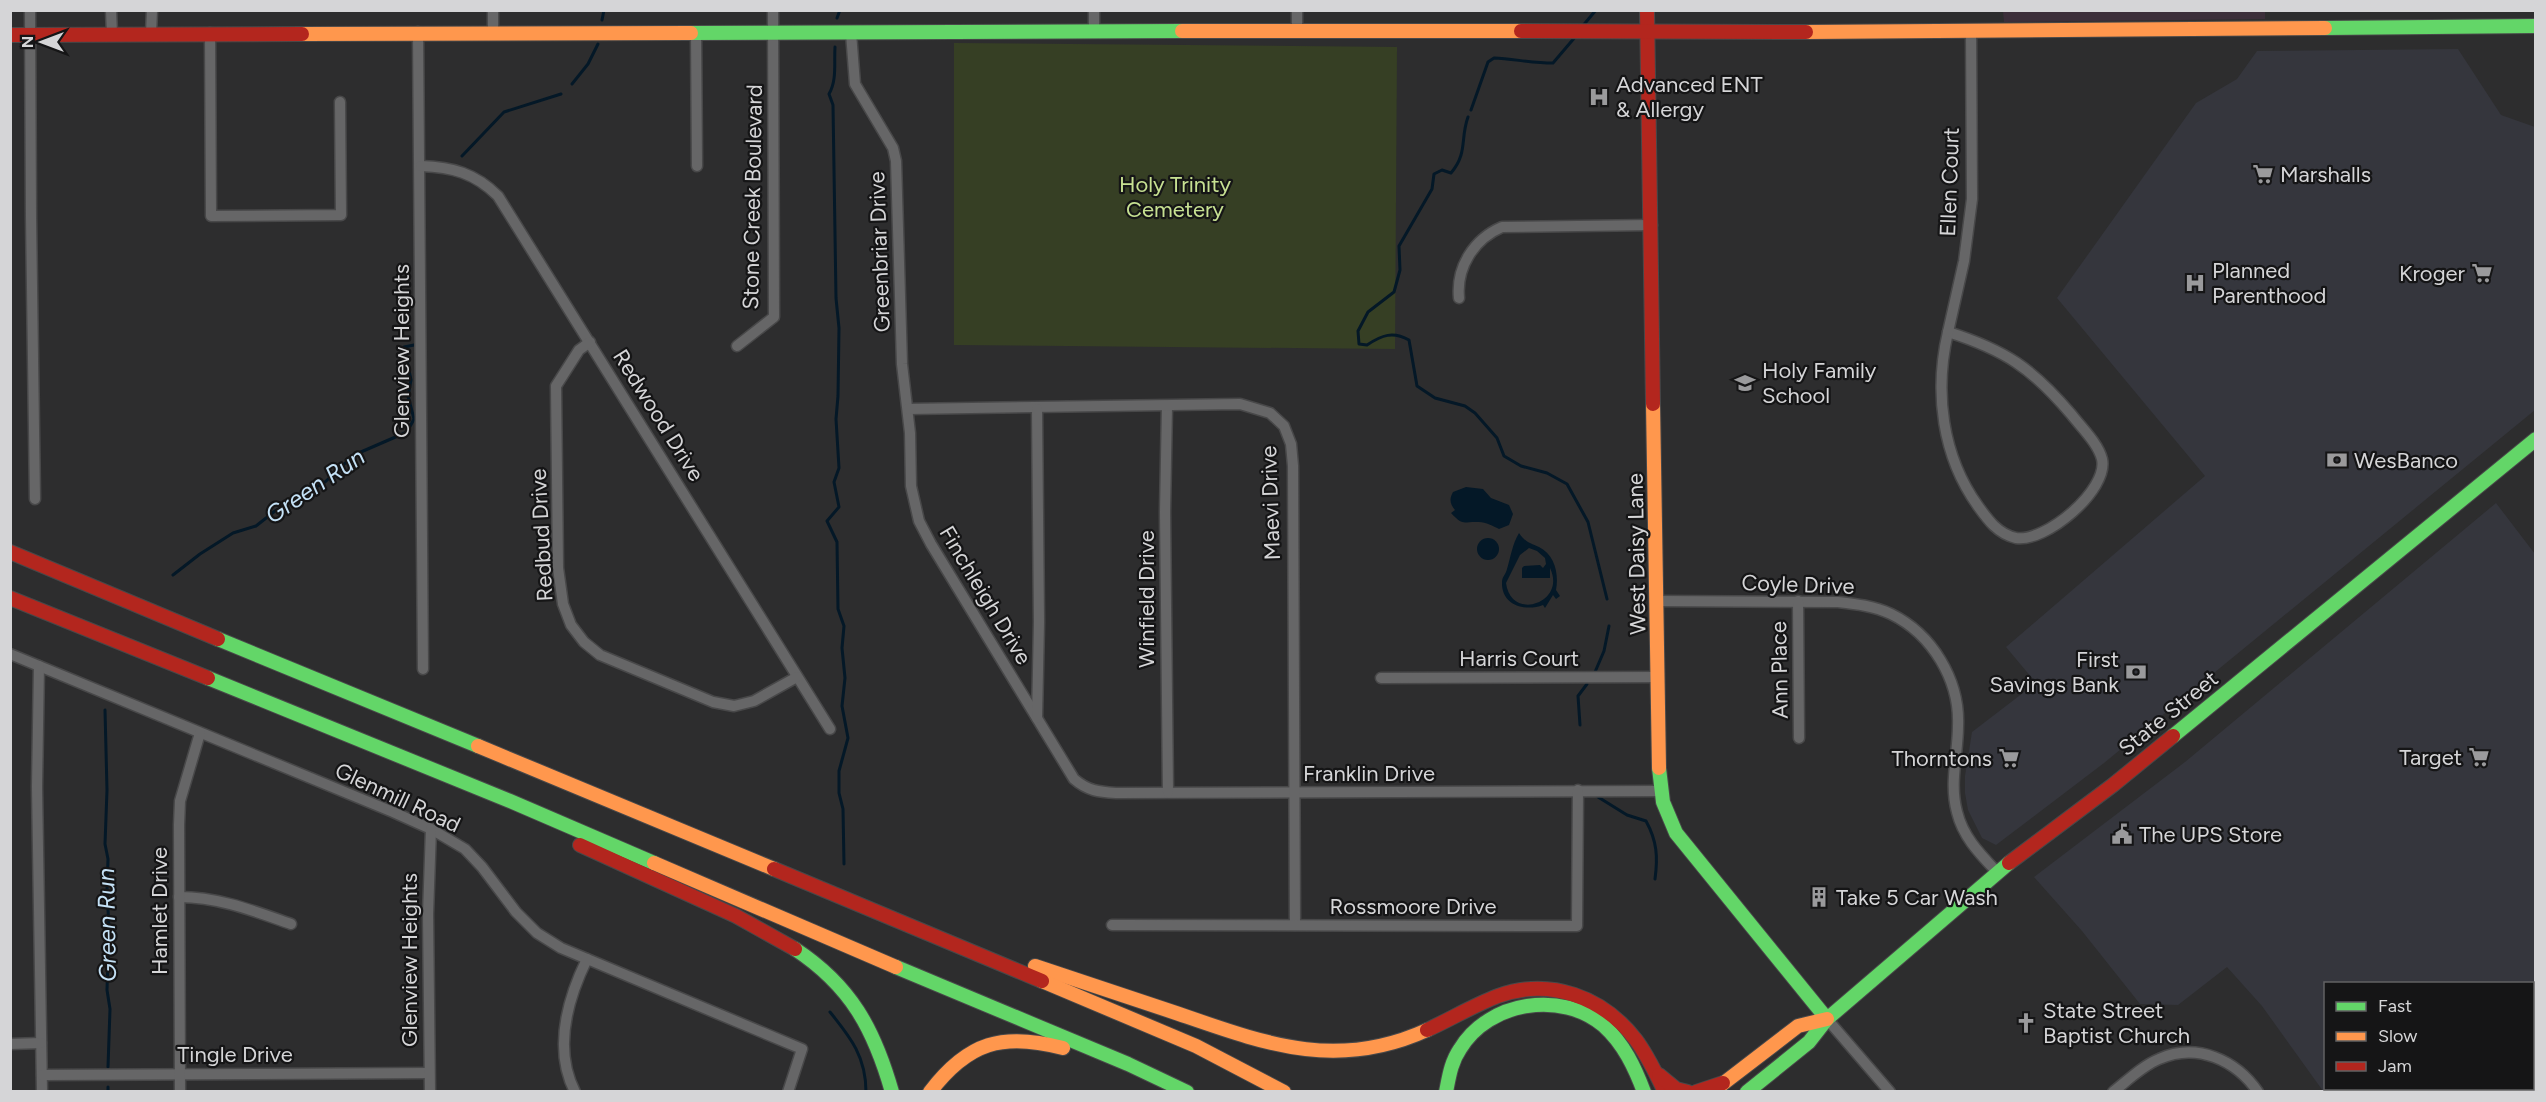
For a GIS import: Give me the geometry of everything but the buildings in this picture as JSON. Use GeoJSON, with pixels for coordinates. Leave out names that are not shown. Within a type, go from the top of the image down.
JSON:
{"type":"FeatureCollection","features":[{"type":"Feature","properties":{"kind":"main road","name":"West Daisy Lane"},"geometry":{"type":"LineString","coordinates":[[1647,13],[1660,791],[1665,815],[1676,833],[1827,1019]]}},
{"type":"Feature","properties":{"kind":"main road"},"geometry":{"type":"LineString","coordinates":[[10,35],[418,32],[1971,31],[2535,26]]}},
{"type":"Feature","properties":{"kind":"main road","name":"State Street"},"geometry":{"type":"LineString","coordinates":[[1747,1092],[1809,1042],[1827,1019],[1997,872],[2113,785],[2535,439]]}},
{"type":"Feature","properties":{"kind":"main road"},"geometry":{"type":"LineString","coordinates":[[10,552],[1127,1016],[1196,1046],[1284,1092]]}},
{"type":"Feature","properties":{"kind":"main road"},"geometry":{"type":"LineString","coordinates":[[10,598],[428,768],[1128,1064],[1187,1092]]}},
{"type":"Feature","properties":{"kind":"main road"},"geometry":{"type":"LineString","coordinates":[[428,768],[580,844],[759,927],[810,957],[850,997],[866,1020],[879,1044],[892,1092]]}},
{"type":"Feature","properties":{"kind":"main road"},"geometry":{"type":"LineString","coordinates":[[860,905],[967,940],[1082,983],[1278,1047],[1329,1053],[1378,1047],[1422,1033],[1500,996],[1540,988],[1559,989],[1595,1002],[1624,1025],[1664,1080],[1676,1089],[1688,1092]]}},
{"type":"Feature","properties":{"kind":"main road"},"geometry":{"type":"LineString","coordinates":[[1446,1092],[1452,1064],[1461,1047],[1473,1032],[1488,1020],[1523,1005],[1543,1003],[1562,1005],[1581,1012],[1604,1027],[1633,1060],[1644,1092]]}},
{"type":"Feature","properties":{"kind":"main road","name":"State Street"},"geometry":{"type":"LineString","coordinates":[[1696,1092],[1719,1087],[1798,1026],[1827,1019]]}},
{"type":"Feature","properties":{"kind":"main road"},"geometry":{"type":"LineString","coordinates":[[930,1092],[941,1075],[956,1060],[975,1048],[995,1041],[1017,1038],[1040,1040],[1187,1092]]}},
{"type":"Feature","properties":{"kind":"main road"},"geometry":{"type":"LineString","coordinates":[[1623,1047],[1636,1092]]}},
{"type":"Feature","properties":{"kind":"main road"},"geometry":{"type":"LineString","coordinates":[[1646,1056],[1665,1092]]}},
{"type":"Feature","properties":{"kind":"street"},"geometry":{"type":"LineString","coordinates":[[30,10],[35,499]]}},
{"type":"Feature","properties":{"kind":"street"},"geometry":{"type":"LineString","coordinates":[[111,10],[112,34]]}},
{"type":"Feature","properties":{"kind":"street"},"geometry":{"type":"LineString","coordinates":[[152,10],[152,34]]}},
{"type":"Feature","properties":{"kind":"street"},"geometry":{"type":"LineString","coordinates":[[493,10],[493,33]]}},
{"type":"Feature","properties":{"kind":"street"},"geometry":{"type":"LineString","coordinates":[[773,10],[774,33]]}},
{"type":"Feature","properties":{"kind":"street"},"geometry":{"type":"LineString","coordinates":[[1094,10],[1094,31]]}},
{"type":"Feature","properties":{"kind":"street"},"geometry":{"type":"LineString","coordinates":[[1297,10],[1297,31]]}},
{"type":"Feature","properties":{"kind":"street","name":"Ellen Court"},"geometry":{"type":"LineString","coordinates":[[1948,332],[1987,346],[2028,369],[2058,399],[2098,449],[2103,469],[2095,488],[2062,519],[2033,537],[2014,537],[1996,528],[1959,476],[1950,452],[1941,396],[1948,332],[1964,261],[1972,199],[1971,31]]}},
{"type":"Feature","properties":{"kind":"street","name":"Glenview Heights"},"geometry":{"type":"LineString","coordinates":[[418,32],[421,166],[423,669]]}},
{"type":"Feature","properties":{"kind":"street"},"geometry":{"type":"LineString","coordinates":[[696,32],[697,166]]}},
{"type":"Feature","properties":{"kind":"street"},"geometry":{"type":"LineString","coordinates":[[210,33],[211,216],[341,215],[340,102]]}},
{"type":"Feature","properties":{"kind":"street","name":"Stone Creek Boulevard"},"geometry":{"type":"LineString","coordinates":[[737,346],[774,317],[774,33]]}},
{"type":"Feature","properties":{"kind":"street","name":"Greenbriar Drive"},"geometry":{"type":"LineString","coordinates":[[851,33],[855,84],[892,148],[896,161],[901,343],[908,409]]}},
{"type":"Feature","properties":{"kind":"street","name":"Redwood Drive"},"geometry":{"type":"LineString","coordinates":[[421,166],[447,167],[464,171],[481,180],[498,196],[830,729]]}},
{"type":"Feature","properties":{"kind":"street"},"geometry":{"type":"LineString","coordinates":[[1459,298],[1457,281],[1463,265],[1483,238],[1502,227],[1652,225]]}},
{"type":"Feature","properties":{"kind":"street","name":"Redbud Drive"},"geometry":{"type":"LineString","coordinates":[[590,342],[579,350],[556,386],[558,568],[563,604],[571,625],[584,642],[600,655],[714,702],[734,706],[744,704],[763,697],[797,676]]}},
{"type":"Feature","properties":{"kind":"street","name":"Maevi Drive"},"geometry":{"type":"LineString","coordinates":[[908,409],[1037,409],[1219,403],[1251,406],[1270,412],[1277,418],[1288,435],[1293,466],[1295,925]]}},
{"type":"Feature","properties":{"kind":"street","name":"Winfield Drive"},"geometry":{"type":"LineString","coordinates":[[1167,406],[1164,512],[1168,792]]}},
{"type":"Feature","properties":{"kind":"street","name":"Finchleigh Drive"},"geometry":{"type":"LineString","coordinates":[[908,409],[911,486],[919,521],[953,583],[1074,779],[1080,784]]}},
{"type":"Feature","properties":{"kind":"street"},"geometry":{"type":"LineString","coordinates":[[1037,409],[1039,622],[1037,718]]}},
{"type":"Feature","properties":{"kind":"street","name":"Coyle Drive"},"geometry":{"type":"LineString","coordinates":[[1658,601],[1798,601],[1865,605],[1901,620],[1929,643],[1947,671],[1957,701],[1959,723],[1953,778],[1956,810],[1967,836],[1997,872]]}},
{"type":"Feature","properties":{"kind":"street","name":"Ann Place"},"geometry":{"type":"LineString","coordinates":[[1798,601],[1799,738]]}},
{"type":"Feature","properties":{"kind":"street","name":"Glenmill Road"},"geometry":{"type":"LineString","coordinates":[[10,654],[431,829],[474,858],[516,912],[537,933],[561,948],[802,1048],[788,1092]]}},
{"type":"Feature","properties":{"kind":"street"},"geometry":{"type":"LineString","coordinates":[[39,666],[37,787],[42,1092]]}},
{"type":"Feature","properties":{"kind":"street","name":"Harris Court"},"geometry":{"type":"LineString","coordinates":[[1381,678],[1658,676]]}},
{"type":"Feature","properties":{"kind":"street","name":"Hamlet Drive"},"geometry":{"type":"LineString","coordinates":[[180,1092],[180,801],[200,734]]}},
{"type":"Feature","properties":{"kind":"street","name":"Franklin Drive"},"geometry":{"type":"LineString","coordinates":[[1080,784],[1096,792],[1660,791]]}},
{"type":"Feature","properties":{"kind":"street","name":"Rossmoore Drive"},"geometry":{"type":"LineString","coordinates":[[1113,925],[1577,926],[1578,790]]}},
{"type":"Feature","properties":{"kind":"street","name":"Glenview Heights"},"geometry":{"type":"LineString","coordinates":[[430,1092],[428,903],[431,829]]}},
{"type":"Feature","properties":{"kind":"street"},"geometry":{"type":"LineString","coordinates":[[179,897],[215,899],[234,903],[291,924]]}},
{"type":"Feature","properties":{"kind":"street"},"geometry":{"type":"LineString","coordinates":[[575,1092],[569,1080],[564,1056],[564,1030],[568,1007],[587,959]]}},
{"type":"Feature","properties":{"kind":"street"},"geometry":{"type":"LineString","coordinates":[[1827,1019],[1890,1092]]}},
{"type":"Feature","properties":{"kind":"street"},"geometry":{"type":"LineString","coordinates":[[10,1044],[41,1043]]}},
{"type":"Feature","properties":{"kind":"street"},"geometry":{"type":"LineString","coordinates":[[2113,1092],[2158,1059],[2190,1052],[2222,1059],[2238,1068],[2258,1092]]}},
{"type":"Feature","properties":{"kind":"street","name":"Tingle Drive"},"geometry":{"type":"LineString","coordinates":[[42,1075],[429,1073]]}},
{"type":"Feature","properties":{"kind":"shaded area"},"geometry":{"type":"Polygon","coordinates":[[[2003,11],[2265,11],[2265,19],[2004,22],[2003,11]]]}},
{"type":"Feature","properties":{"kind":"shaded area"},"geometry":{"type":"Polygon","coordinates":[[[2458,49],[2501,115],[2535,127],[2535,410],[2104,763],[1996,845],[1982,838],[1968,810],[1965,793],[1965,776],[1972,732],[2036,683],[2006,647],[2205,476],[2057,298],[2196,103],[2237,79],[2257,51],[2458,49]]]}},
{"type":"Feature","properties":{"kind":"shaded area"},"geometry":{"type":"Polygon","coordinates":[[[2496,503],[2535,554],[2535,1091],[2323,1091],[2262,1006],[2227,967],[2178,1005],[2140,1004],[2082,931],[2034,877],[2185,762],[2496,503]]]}},
{"type":"Feature","properties":{"kind":"green space","name":"Holy Trinity Cemetery"},"geometry":{"type":"Polygon","coordinates":[[[954,43],[1397,47],[1395,349],[954,345],[954,43]]]}},
{"type":"Feature","properties":{"kind":"water"},"geometry":{"type":"Polygon","coordinates":[[[1466,487],[1483,489],[1491,498],[1509,505],[1513,514],[1509,525],[1499,529],[1484,523],[1461,522],[1455,517],[1451,513],[1455,510],[1451,501],[1453,492],[1466,487]]]}},
{"type":"Feature","properties":{"kind":"water"},"geometry":{"type":"Polygon","coordinates":[[[1519,533],[1530,543],[1544,550],[1555,566],[1556,590],[1560,596],[1556,599],[1553,595],[1545,608],[1543,605],[1529,608],[1515,605],[1505,596],[1502,580],[1519,533]],[[1529,548],[1520,555],[1506,583],[1510,595],[1517,602],[1527,605],[1545,598],[1551,591],[1553,580],[1550,568],[1550,578],[1522,578],[1524,566],[1540,565],[1543,568],[1546,564],[1545,558],[1529,548]]]}},
{"type":"Feature","properties":{"kind":"water"},"geometry":{"type":"Polygon","coordinates":[[[1488,538],[1496,541],[1499,549],[1496,557],[1488,560],[1480,557],[1477,549],[1480,541],[1488,538]]]}},
{"type":"Feature","properties":{"kind":"waterway","name":"Green Run"},"geometry":{"type":"LineString","coordinates":[[602,20],[604,10]]}},
{"type":"Feature","properties":{"kind":"waterway"},"geometry":{"type":"LineString","coordinates":[[837,18],[840,10]]}},
{"type":"Feature","properties":{"kind":"waterway"},"geometry":{"type":"LineString","coordinates":[[1581,28],[1596,10]]}},
{"type":"Feature","properties":{"kind":"waterway"},"geometry":{"type":"LineString","coordinates":[[1471,110],[1488,62],[1494,58],[1553,63],[1576,36]]}},
{"type":"Feature","properties":{"kind":"waterway","name":"Green Run"},"geometry":{"type":"LineString","coordinates":[[572,84],[588,64],[598,44]]}},
{"type":"Feature","properties":{"kind":"waterway"},"geometry":{"type":"LineString","coordinates":[[835,47],[834,77],[829,94],[833,105],[836,298],[839,328],[836,419],[839,468],[834,482],[839,507],[827,521],[837,542],[838,609],[844,626],[842,648],[845,678],[842,706],[848,738],[839,771],[839,793],[843,809],[844,864]]}},
{"type":"Feature","properties":{"kind":"waterway","name":"Green Run"},"geometry":{"type":"LineString","coordinates":[[462,156],[504,112],[561,94]]}},
{"type":"Feature","properties":{"kind":"waterway"},"geometry":{"type":"LineString","coordinates":[[1468,117],[1460,159],[1451,173],[1442,170],[1434,174],[1432,189],[1399,246],[1400,270],[1394,292],[1368,312],[1358,331],[1359,344],[1367,345],[1388,335],[1409,340],[1417,386],[1435,398],[1465,406],[1475,413],[1497,438],[1504,456],[1521,466],[1547,473],[1567,484],[1588,522],[1607,599]]}},
{"type":"Feature","properties":{"kind":"waterway","name":"Green Run"},"geometry":{"type":"LineString","coordinates":[[173,575],[233,533],[256,526],[275,511],[325,482],[354,455],[407,432],[414,419],[408,396],[411,380],[404,347],[414,345]]}},
{"type":"Feature","properties":{"kind":"waterway"},"geometry":{"type":"LineString","coordinates":[[1595,672],[1604,651],[1609,626]]}},
{"type":"Feature","properties":{"kind":"waterway"},"geometry":{"type":"LineString","coordinates":[[1580,725],[1578,696],[1587,684]]}},
{"type":"Feature","properties":{"kind":"waterway","name":"Green Run"},"geometry":{"type":"LineString","coordinates":[[105,710],[107,790],[105,844],[108,859],[109,929],[107,990],[110,1009],[108,1067]]}},
{"type":"Feature","properties":{"kind":"waterway"},"geometry":{"type":"LineString","coordinates":[[1598,797],[1627,815],[1646,821],[1656,849],[1655,879]]}},
{"type":"Feature","properties":{"kind":"waterway"},"geometry":{"type":"LineString","coordinates":[[830,1012],[856,1049],[863,1068],[866,1092]]}},
{"type":"Feature","properties":{"kind":"waterway","name":"Green Run"},"geometry":{"type":"LineString","coordinates":[[108,1087],[108,1092]]}},
{"type":"Feature","properties":{"kind":"traffic: fast"},"geometry":{"type":"LineString","coordinates":[[2325,28],[2536,26]]}},
{"type":"Feature","properties":{"kind":"traffic: fast"},"geometry":{"type":"LineString","coordinates":[[691,33],[1182,31]]}},
{"type":"Feature","properties":{"kind":"traffic: fast"},"geometry":{"type":"LineString","coordinates":[[2173,736],[2536,439]]}},
{"type":"Feature","properties":{"kind":"traffic: fast"},"geometry":{"type":"LineString","coordinates":[[218,639],[478,746]]}},
{"type":"Feature","properties":{"kind":"traffic: fast"},"geometry":{"type":"LineString","coordinates":[[208,678],[510,801],[654,863]]}},
{"type":"Feature","properties":{"kind":"traffic: fast"},"geometry":{"type":"LineString","coordinates":[[1659,768],[1663,802],[1676,833],[1827,1019]]}},
{"type":"Feature","properties":{"kind":"traffic: fast"},"geometry":{"type":"LineString","coordinates":[[1747,1092],[1809,1042],[1827,1019],[2009,863]]}},
{"type":"Feature","properties":{"kind":"traffic: fast"},"geometry":{"type":"LineString","coordinates":[[795,949],[831,978],[858,1011],[877,1048],[892,1092]]}},
{"type":"Feature","properties":{"kind":"traffic: fast"},"geometry":{"type":"LineString","coordinates":[[896,967],[1128,1064],[1187,1092]]}},
{"type":"Feature","properties":{"kind":"traffic: fast"},"geometry":{"type":"LineString","coordinates":[[1446,1092],[1454,1059],[1473,1033],[1489,1020],[1507,1011],[1527,1006],[1548,1005],[1568,1008],[1587,1015],[1604,1026],[1628,1057],[1644,1092]]}},
{"type":"Feature","properties":{"kind":"traffic: slow"},"geometry":{"type":"LineString","coordinates":[[1806,32],[2325,28]]}},
{"type":"Feature","properties":{"kind":"traffic: slow"},"geometry":{"type":"LineString","coordinates":[[1182,31],[1521,31]]}},
{"type":"Feature","properties":{"kind":"traffic: slow"},"geometry":{"type":"LineString","coordinates":[[302,34],[691,33]]}},
{"type":"Feature","properties":{"kind":"traffic: slow"},"geometry":{"type":"LineString","coordinates":[[1653,404],[1659,768]]}},
{"type":"Feature","properties":{"kind":"traffic: slow"},"geometry":{"type":"LineString","coordinates":[[478,746],[774,869]]}},
{"type":"Feature","properties":{"kind":"traffic: slow"},"geometry":{"type":"LineString","coordinates":[[654,863],[896,967]]}},
{"type":"Feature","properties":{"kind":"traffic: slow"},"geometry":{"type":"LineString","coordinates":[[1035,966],[1242,1035],[1302,1049],[1332,1051],[1363,1049],[1394,1042],[1427,1030]]}},
{"type":"Feature","properties":{"kind":"traffic: slow"},"geometry":{"type":"LineString","coordinates":[[1042,981],[1196,1046],[1284,1092]]}},
{"type":"Feature","properties":{"kind":"traffic: slow"},"geometry":{"type":"LineString","coordinates":[[1716,1089],[1798,1026],[1827,1019]]}},
{"type":"Feature","properties":{"kind":"traffic: slow"},"geometry":{"type":"LineString","coordinates":[[930,1092],[958,1062],[988,1045],[1022,1041],[1063,1048]]}},
{"type":"Feature","properties":{"kind":"traffic: jam"},"geometry":{"type":"LineString","coordinates":[[1647,10],[1653,404]]}},
{"type":"Feature","properties":{"kind":"traffic: jam"},"geometry":{"type":"LineString","coordinates":[[1521,31],[1806,32]]}},
{"type":"Feature","properties":{"kind":"traffic: jam"},"geometry":{"type":"LineString","coordinates":[[10,35],[302,34]]}},
{"type":"Feature","properties":{"kind":"traffic: jam"},"geometry":{"type":"LineString","coordinates":[[10,552],[218,639]]}},
{"type":"Feature","properties":{"kind":"traffic: jam"},"geometry":{"type":"LineString","coordinates":[[10,598],[208,678]]}},
{"type":"Feature","properties":{"kind":"traffic: jam"},"geometry":{"type":"LineString","coordinates":[[2009,863],[2113,785],[2173,736]]}},
{"type":"Feature","properties":{"kind":"traffic: jam"},"geometry":{"type":"LineString","coordinates":[[580,845],[736,916],[795,949]]}},
{"type":"Feature","properties":{"kind":"traffic: jam"},"geometry":{"type":"LineString","coordinates":[[774,869],[1042,981]]}},
{"type":"Feature","properties":{"kind":"traffic: jam"},"geometry":{"type":"LineString","coordinates":[[1427,1030],[1498,996],[1537,989],[1556,990],[1592,1002],[1623,1025],[1644,1052],[1665,1092]]}},
{"type":"Feature","properties":{"kind":"traffic: jam"},"geometry":{"type":"LineString","coordinates":[[1659,1075],[1676,1089],[1688,1092]]}},
{"type":"Feature","properties":{"kind":"traffic: jam"},"geometry":{"type":"LineString","coordinates":[[1696,1092],[1723,1083]]}},
{"type":"Feature","properties":{"kind":"place","name":"Advanced ENT & Allergy"},"geometry":{"type":"Point","coordinates":[1599,97]}},
{"type":"Feature","properties":{"kind":"place","name":"Marshalls"},"geometry":{"type":"Point","coordinates":[2263,174]}},
{"type":"Feature","properties":{"kind":"place","name":"Kroger"},"geometry":{"type":"Point","coordinates":[2482,273]}},
{"type":"Feature","properties":{"kind":"place","name":"Planned Parenthood"},"geometry":{"type":"Point","coordinates":[2195,283]}},
{"type":"Feature","properties":{"kind":"place","name":"Holy Family School"},"geometry":{"type":"Point","coordinates":[1745,383]}},
{"type":"Feature","properties":{"kind":"place","name":"WesBanco"},"geometry":{"type":"Point","coordinates":[2337,460]}},
{"type":"Feature","properties":{"kind":"place","name":"First Savings Bank"},"geometry":{"type":"Point","coordinates":[2136,672]}},
{"type":"Feature","properties":{"kind":"place","name":"Target"},"geometry":{"type":"Point","coordinates":[2479,757]}},
{"type":"Feature","properties":{"kind":"place","name":"Thorntons"},"geometry":{"type":"Point","coordinates":[2009,758]}},
{"type":"Feature","properties":{"kind":"place","name":"The UPS Store"},"geometry":{"type":"Point","coordinates":[2122,834]}},
{"type":"Feature","properties":{"kind":"place","name":"Take 5 Car Wash"},"geometry":{"type":"Point","coordinates":[1819,897]}},
{"type":"Feature","properties":{"kind":"place","name":"State Street Baptist Church"},"geometry":{"type":"Point","coordinates":[2026,1023]}}]}
